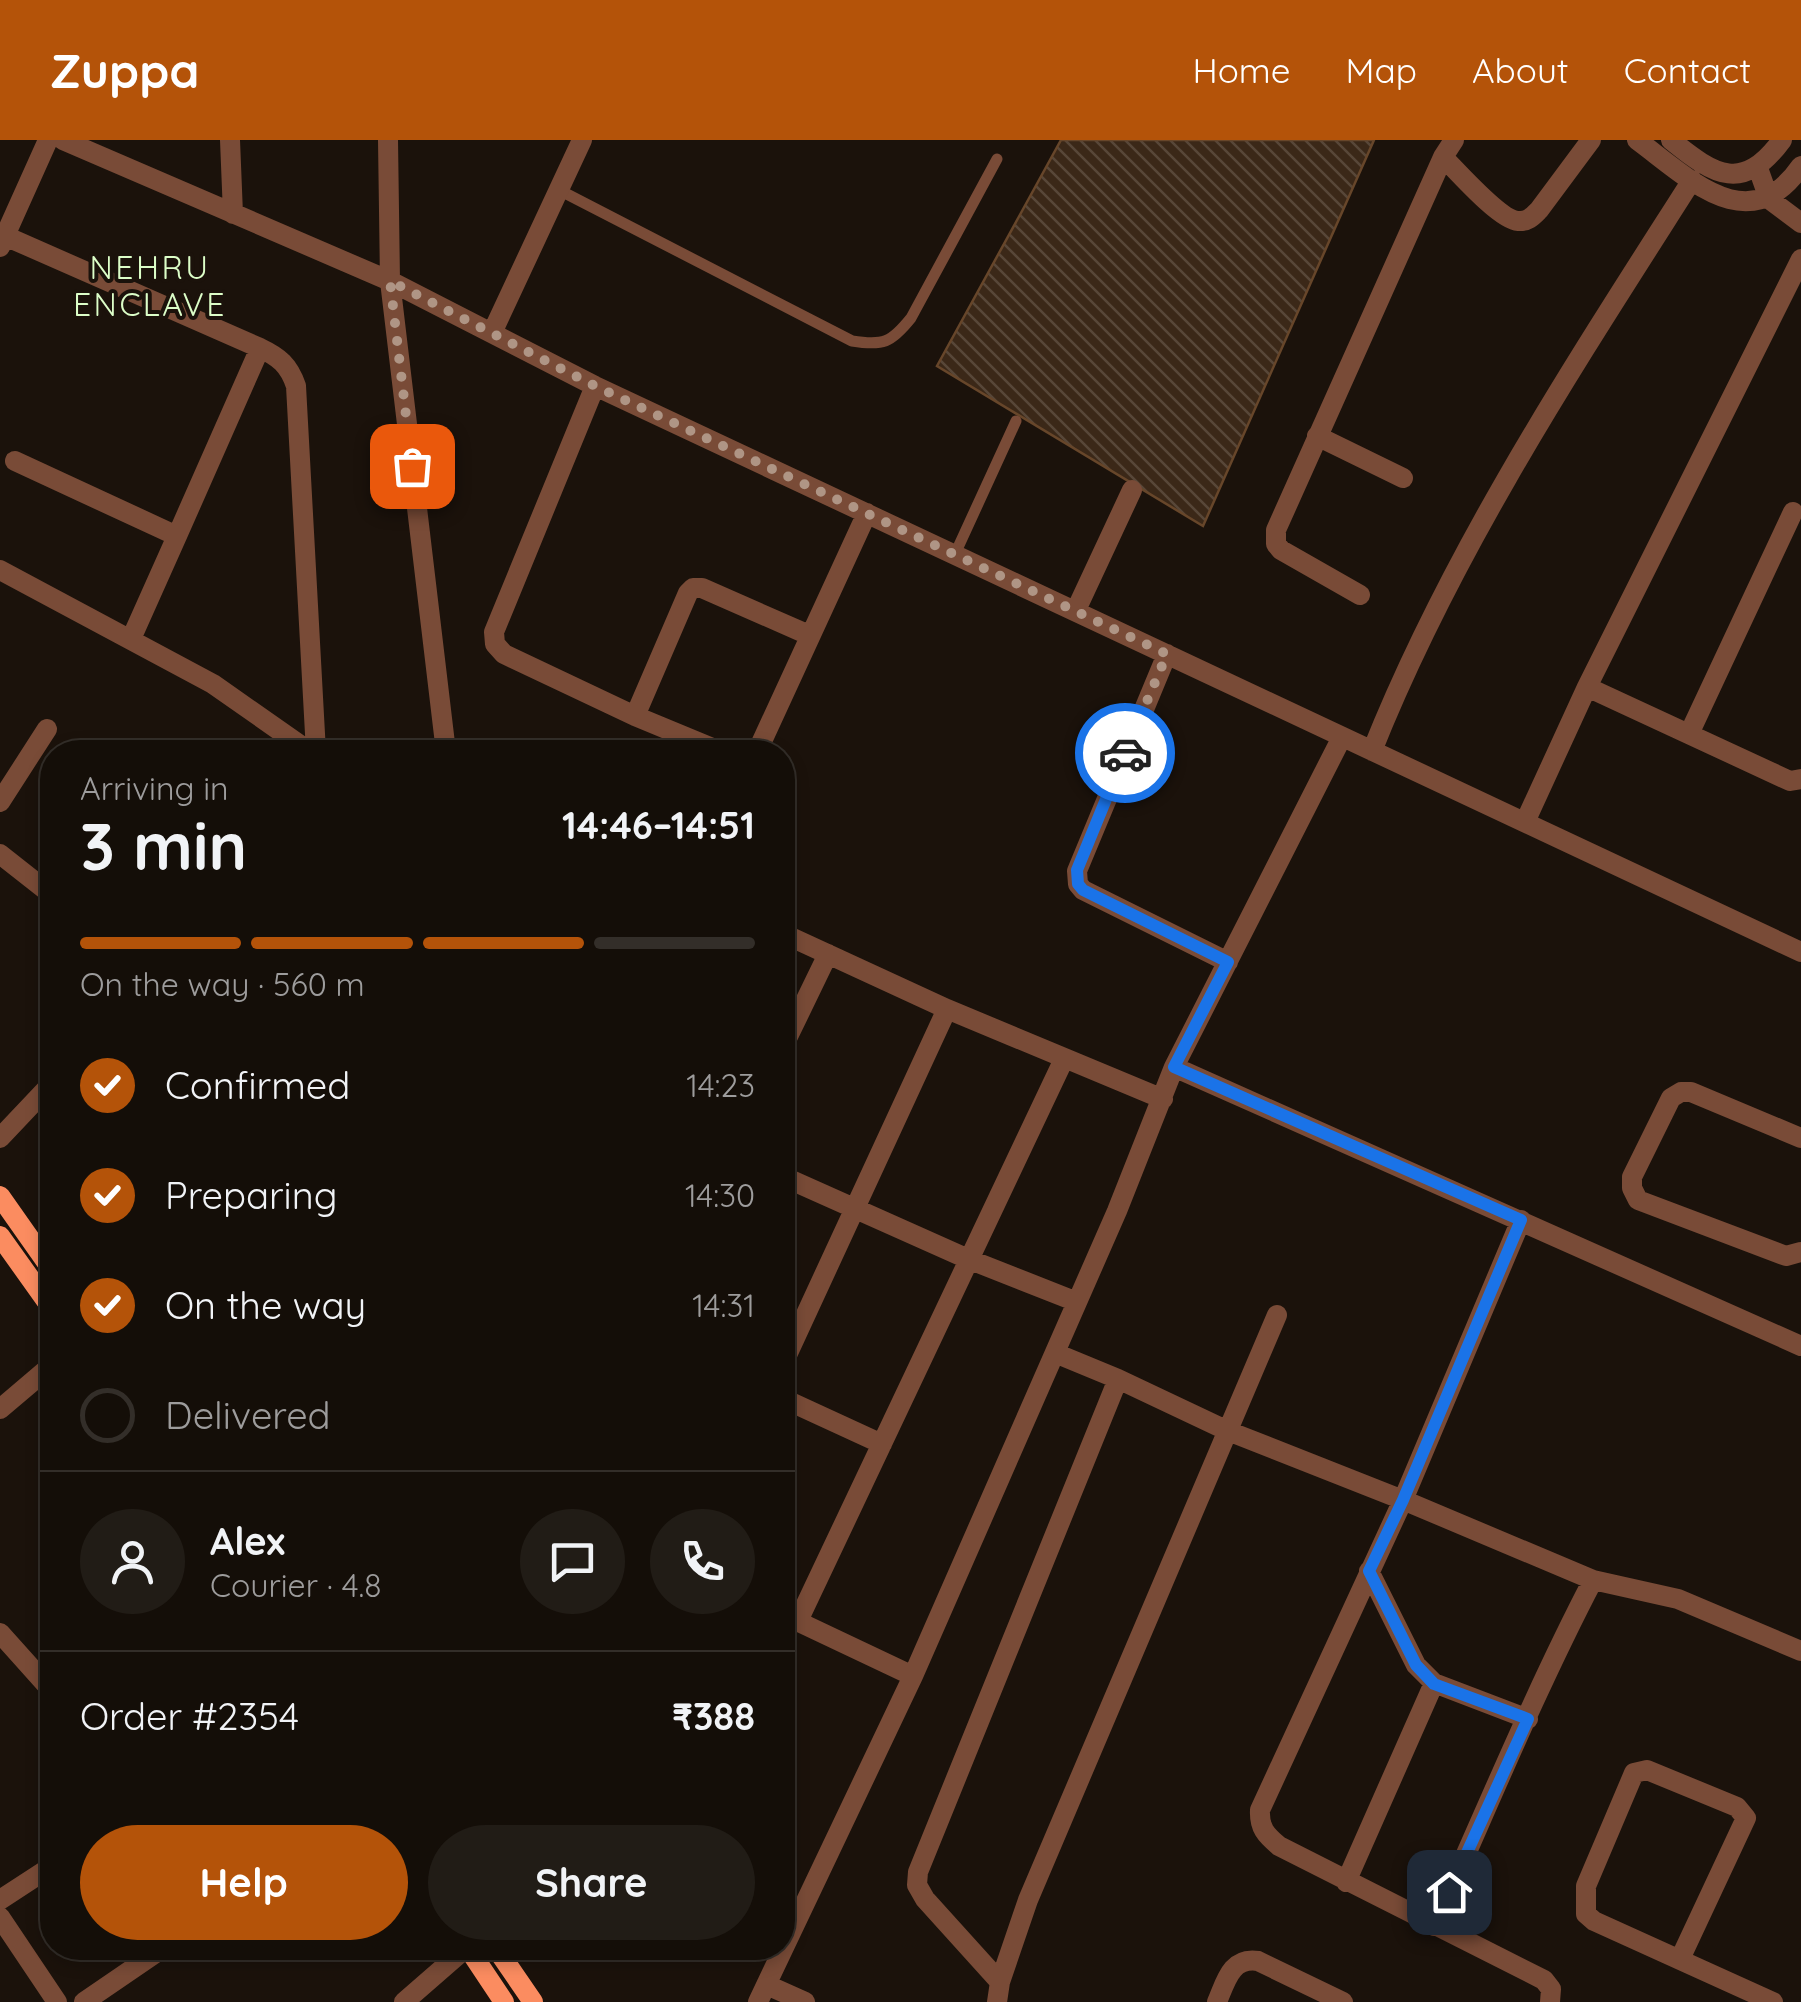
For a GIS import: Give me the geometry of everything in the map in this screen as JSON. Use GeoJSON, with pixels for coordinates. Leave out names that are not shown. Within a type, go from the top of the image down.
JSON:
{"type":"FeatureCollection","features":[{"type":"Feature","properties":{"kind":"main road"},"geometry":{"type":"LineString","coordinates":[[0,1196],[40,1253]]}},
{"type":"Feature","properties":{"kind":"main road"},"geometry":{"type":"LineString","coordinates":[[0,1236],[40,1292]]}},
{"type":"Feature","properties":{"kind":"main road"},"geometry":{"type":"LineString","coordinates":[[475,1960],[504,2002]]}},
{"type":"Feature","properties":{"kind":"main road"},"geometry":{"type":"LineString","coordinates":[[504,1960],[532,2002]]}},
{"type":"Feature","properties":{"kind":"street"},"geometry":{"type":"LineString","coordinates":[[48,140],[2,242],[260,348],[290,368],[296,386],[312,740]]}},
{"type":"Feature","properties":{"kind":"street"},"geometry":{"type":"LineString","coordinates":[[64,140],[390,281],[595,386],[1801,952]]}},
{"type":"Feature","properties":{"kind":"street"},"geometry":{"type":"LineString","coordinates":[[230,140],[233,214]]}},
{"type":"Feature","properties":{"kind":"street"},"geometry":{"type":"LineString","coordinates":[[388,140],[390,281],[445,740]]}},
{"type":"Feature","properties":{"kind":"street"},"geometry":{"type":"LineString","coordinates":[[492,333],[582,140]]}},
{"type":"Feature","properties":{"kind":"street"},"geometry":{"type":"LineString","coordinates":[[1360,595],[1276,544],[1276,530],[1449,149],[1504,215],[1520,222],[1529,220],[1539,210],[1591,140]]}},
{"type":"Feature","properties":{"kind":"street"},"geometry":{"type":"LineString","coordinates":[[1637,140],[1724,198],[1757,202],[1770,198],[1781,191],[1801,166]]}},
{"type":"Feature","properties":{"kind":"street"},"geometry":{"type":"LineString","coordinates":[[1671,140],[1705,166],[1725,174],[1742,175],[1758,168],[1782,140]]}},
{"type":"Feature","properties":{"kind":"street"},"geometry":{"type":"LineString","coordinates":[[1758,168],[1770,198],[1801,223]]}},
{"type":"Feature","properties":{"kind":"street"},"geometry":{"type":"LineString","coordinates":[[1372,751],[1439,607],[1512,471],[1692,180]]}},
{"type":"Feature","properties":{"kind":"street"},"geometry":{"type":"LineString","coordinates":[[1525,822],[1801,259]]}},
{"type":"Feature","properties":{"kind":"street"},"geometry":{"type":"LineString","coordinates":[[131,639],[260,348]]}},
{"type":"Feature","properties":{"kind":"street"},"geometry":{"type":"LineString","coordinates":[[595,386],[494,632],[494,644],[504,654],[693,740]]}},
{"type":"Feature","properties":{"kind":"street"},"geometry":{"type":"LineString","coordinates":[[1317,436],[1403,478]]}},
{"type":"Feature","properties":{"kind":"street"},"geometry":{"type":"LineString","coordinates":[[15,461],[178,536]]}},
{"type":"Feature","properties":{"kind":"street"},"geometry":{"type":"LineString","coordinates":[[1076,610],[1132,490]]}},
{"type":"Feature","properties":{"kind":"street"},"geometry":{"type":"LineString","coordinates":[[761,740],[867,512]]}},
{"type":"Feature","properties":{"kind":"street"},"geometry":{"type":"LineString","coordinates":[[1689,734],[1794,512]]}},
{"type":"Feature","properties":{"kind":"street"},"geometry":{"type":"LineString","coordinates":[[0,570],[213,684],[295,740]]}},
{"type":"Feature","properties":{"kind":"street"},"geometry":{"type":"LineString","coordinates":[[635,716],[693,588],[702,588],[809,635]]}},
{"type":"Feature","properties":{"kind":"street"},"geometry":{"type":"LineString","coordinates":[[1167,654],[1077,870],[1077,880],[1083,890],[1228,962]]}},
{"type":"Feature","properties":{"kind":"street"},"geometry":{"type":"LineString","coordinates":[[1588,688],[1790,780],[1801,779]]}},
{"type":"Feature","properties":{"kind":"street"},"geometry":{"type":"LineString","coordinates":[[41,740],[48,729]]}},
{"type":"Feature","properties":{"kind":"street"},"geometry":{"type":"LineString","coordinates":[[795,1925],[913,1676],[1164,1099],[1174,1067],[1342,738]]}},
{"type":"Feature","properties":{"kind":"street"},"geometry":{"type":"LineString","coordinates":[[0,802],[40,741]]}},
{"type":"Feature","properties":{"kind":"street"},"geometry":{"type":"LineString","coordinates":[[0,854],[40,885]]}},
{"type":"Feature","properties":{"kind":"street"},"geometry":{"type":"LineString","coordinates":[[795,939],[947,1009],[1164,1099]]}},
{"type":"Feature","properties":{"kind":"street"},"geometry":{"type":"LineString","coordinates":[[795,1022],[828,954]]}},
{"type":"Feature","properties":{"kind":"street"},"geometry":{"type":"LineString","coordinates":[[795,1337],[947,1009]]}},
{"type":"Feature","properties":{"kind":"street"},"geometry":{"type":"LineString","coordinates":[[795,1608],[882,1444],[1064,1059]]}},
{"type":"Feature","properties":{"kind":"street"},"geometry":{"type":"LineString","coordinates":[[1174,1067],[1801,1346]]}},
{"type":"Feature","properties":{"kind":"street"},"geometry":{"type":"LineString","coordinates":[[1801,1138],[1691,1092],[1681,1092],[1671,1098],[1632,1177],[1632,1188],[1638,1200],[1786,1256],[1801,1252]]}},
{"type":"Feature","properties":{"kind":"street"},"geometry":{"type":"LineString","coordinates":[[0,1138],[40,1096]]}},
{"type":"Feature","properties":{"kind":"street"},"geometry":{"type":"LineString","coordinates":[[795,1182],[968,1259],[1077,1302]]}},
{"type":"Feature","properties":{"kind":"street"},"geometry":{"type":"LineString","coordinates":[[1521,1220],[1403,1500],[1260,1810],[1259,1822],[1264,1833],[1280,1846],[1544,1980],[1550,1989],[1550,2002]]}},
{"type":"Feature","properties":{"kind":"street"},"geometry":{"type":"LineString","coordinates":[[999,1992],[1028,1900],[1277,1315]]}},
{"type":"Feature","properties":{"kind":"street"},"geometry":{"type":"LineString","coordinates":[[1055,1353],[1228,1431],[1593,1580],[1678,1600],[1801,1651]]}},
{"type":"Feature","properties":{"kind":"street"},"geometry":{"type":"LineString","coordinates":[[0,1408],[40,1375]]}},
{"type":"Feature","properties":{"kind":"street"},"geometry":{"type":"LineString","coordinates":[[999,1992],[925,1900],[917,1884],[918,1872],[1118,1379]]}},
{"type":"Feature","properties":{"kind":"street"},"geometry":{"type":"LineString","coordinates":[[795,1404],[882,1444]]}},
{"type":"Feature","properties":{"kind":"street"},"geometry":{"type":"LineString","coordinates":[[1369,1571],[1416,1665],[1434,1684],[1528,1719]]}},
{"type":"Feature","properties":{"kind":"street"},"geometry":{"type":"LineString","coordinates":[[1434,1926],[1528,1719],[1545,1672],[1593,1580]]}},
{"type":"Feature","properties":{"kind":"street"},"geometry":{"type":"LineString","coordinates":[[795,1619],[913,1676]]}},
{"type":"Feature","properties":{"kind":"street"},"geometry":{"type":"LineString","coordinates":[[0,1633],[40,1678]]}},
{"type":"Feature","properties":{"kind":"street"},"geometry":{"type":"LineString","coordinates":[[1346,1882],[1434,1684]]}},
{"type":"Feature","properties":{"kind":"street"},"geometry":{"type":"LineString","coordinates":[[1680,1959],[1746,1818],[1737,1807],[1647,1770],[1634,1773],[1586,1886],[1586,1914],[1594,1921],[1773,2002]]}},
{"type":"Feature","properties":{"kind":"street"},"geometry":{"type":"LineString","coordinates":[[0,1900],[40,1874]]}},
{"type":"Feature","properties":{"kind":"street"},"geometry":{"type":"LineString","coordinates":[[0,1916],[57,2002]]}},
{"type":"Feature","properties":{"kind":"street"},"geometry":{"type":"LineString","coordinates":[[1217,2002],[1230,1972],[1246,1959],[1258,1961],[1316,1996],[1343,2002]]}},
{"type":"Feature","properties":{"kind":"street"},"geometry":{"type":"LineString","coordinates":[[84,2002],[145,1960]]}},
{"type":"Feature","properties":{"kind":"street"},"geometry":{"type":"LineString","coordinates":[[404,2002],[453,1960]]}},
{"type":"Feature","properties":{"kind":"street"},"geometry":{"type":"LineString","coordinates":[[779,1960],[763,1993],[805,2002]]}},
{"type":"Feature","properties":{"kind":"lane"},"geometry":{"type":"LineString","coordinates":[[559,190],[852,340],[876,345],[896,337],[911,318],[998,159]]}},
{"type":"Feature","properties":{"kind":"lane"},"geometry":{"type":"LineString","coordinates":[[955,554],[1016,421]]}},
{"type":"Feature","properties":{"kind":"building"},"geometry":{"type":"Polygon","coordinates":[[[1061,140],[1374,140],[1203,526],[937,366],[1061,140]]]}},
{"type":"Feature","properties":{"kind":"way so far"},"geometry":{"type":"LineString","coordinates":[[412,466],[390,281],[595,386],[1167,654],[1125,753]]}},
{"type":"Feature","properties":{"kind":"district","name":"NEHRU ENCLAVE"},"geometry":{"type":"Point","coordinates":[150,286]}},
{"type":"Feature","properties":{"kind":"route"},"geometry":{"type":"LineString","coordinates":[[1125,753],[1077,870],[1078,884],[1083,890],[1228,962],[1174,1067],[1521,1220],[1369,1571],[1416,1665],[1434,1684],[1528,1719],[1449,1892]]}}]}
